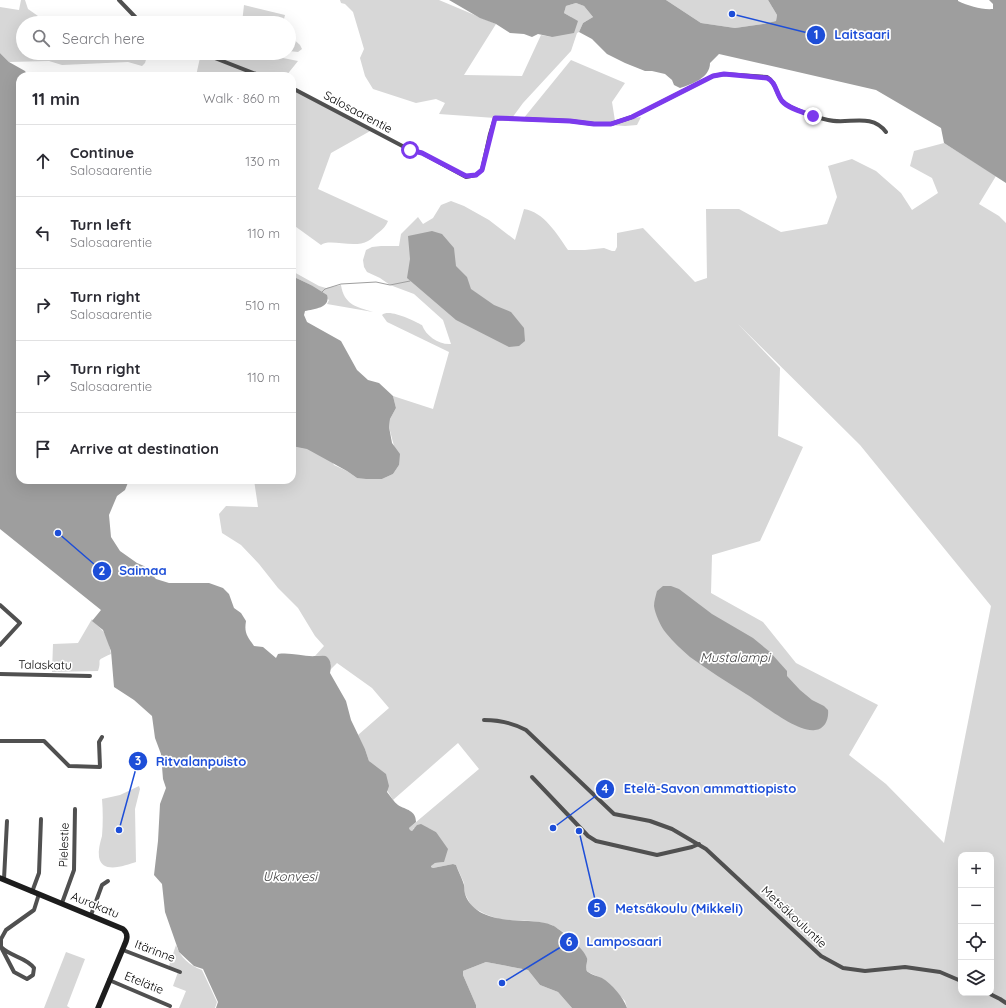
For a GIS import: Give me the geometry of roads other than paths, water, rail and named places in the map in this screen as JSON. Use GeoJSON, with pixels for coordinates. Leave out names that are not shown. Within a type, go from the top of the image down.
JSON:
{"type":"FeatureCollection","features":[{"type":"Feature","properties":{"kind":"street"},"geometry":{"type":"LineString","coordinates":[[118,0],[134,16]]}},
{"type":"Feature","properties":{"kind":"street"},"geometry":{"type":"LineString","coordinates":[[220,60],[251,72]]}},
{"type":"Feature","properties":{"kind":"street","name":"Salosaarentie"},"geometry":{"type":"LineString","coordinates":[[296,90],[410,150],[422,153],[466,176],[476,175],[482,170],[495,118],[611,124],[632,117],[709,77],[721,74],[767,78],[773,82],[781,99],[791,107],[827,120],[868,121],[879,126],[886,132]]}},
{"type":"Feature","properties":{"kind":"street"},"geometry":{"type":"LineString","coordinates":[[0,605],[20,623],[0,645]]}},
{"type":"Feature","properties":{"kind":"street","name":"Talaskatu"},"geometry":{"type":"LineString","coordinates":[[0,674],[90,676]]}},
{"type":"Feature","properties":{"kind":"street","name":"Metsäkouluntie"},"geometry":{"type":"LineString","coordinates":[[484,720],[492,720],[515,725],[526,730],[614,814],[650,821],[672,829],[699,844],[821,956],[843,968],[865,971],[905,967],[940,972],[958,980]]}},
{"type":"Feature","properties":{"kind":"street"},"geometry":{"type":"LineString","coordinates":[[0,741],[44,741],[69,766],[100,767],[99,742],[102,737]]}},
{"type":"Feature","properties":{"kind":"street"},"geometry":{"type":"LineString","coordinates":[[532,777],[588,836],[596,841],[657,855],[699,844]]}},
{"type":"Feature","properties":{"kind":"street","name":"Pielestie"},"geometry":{"type":"LineString","coordinates":[[62,903],[74,870],[75,810]]}},
{"type":"Feature","properties":{"kind":"street"},"geometry":{"type":"LineString","coordinates":[[32,892],[39,873],[41,819]]}},
{"type":"Feature","properties":{"kind":"street"},"geometry":{"type":"LineString","coordinates":[[2,879],[7,821]]}},
{"type":"Feature","properties":{"kind":"street","name":"Aurakatu"},"geometry":{"type":"LineString","coordinates":[[2,879],[125,930],[127,937],[123,950],[98,1008]]}},
{"type":"Feature","properties":{"kind":"street"},"geometry":{"type":"LineString","coordinates":[[91,915],[102,885],[108,881]]}},
{"type":"Feature","properties":{"kind":"street"},"geometry":{"type":"LineString","coordinates":[[1,948],[7,953],[30,962],[34,968],[33,975],[27,979],[14,972],[1,948],[1,939],[6,930],[34,910],[40,894]]}},
{"type":"Feature","properties":{"kind":"street","name":"Itärinne"},"geometry":{"type":"LineString","coordinates":[[123,950],[180,972]]}},
{"type":"Feature","properties":{"kind":"street","name":"Etelätie"},"geometry":{"type":"LineString","coordinates":[[109,980],[170,1006]]}},
{"type":"Feature","properties":{"kind":"street"},"geometry":{"type":"LineString","coordinates":[[993,996],[1006,1003]]}},
{"type":"Feature","properties":{"kind":"water"},"geometry":{"type":"Polygon","coordinates":[[[449,0],[666,0],[701,23],[735,28],[776,21],[777,15],[768,0],[958,0],[971,6],[993,9],[993,4],[989,0],[1006,0],[1006,183],[944,143],[941,128],[876,90],[719,54],[710,63],[707,73],[700,80],[680,88],[674,85],[672,80],[665,74],[645,71],[607,54],[592,39],[579,32],[583,23],[593,17],[584,6],[576,3],[566,6],[564,13],[578,21],[574,33],[552,37],[538,34],[532,37],[524,34],[510,33],[496,24],[480,18],[449,0]]]}},
{"type":"Feature","properties":{"kind":"water","name":"Ukonvesi"},"geometry":{"type":"Polygon","coordinates":[[[0,53],[9,62],[26,72],[16,72],[16,484],[127,484],[125,490],[117,496],[109,515],[111,537],[120,551],[144,566],[156,579],[169,583],[209,583],[223,588],[229,594],[234,608],[241,613],[246,621],[245,629],[254,646],[263,647],[276,658],[278,654],[327,657],[331,664],[330,673],[346,701],[351,720],[369,761],[386,774],[389,786],[387,792],[394,801],[398,805],[410,811],[416,818],[416,822],[409,828],[410,830],[412,831],[417,825],[421,824],[436,832],[448,849],[444,862],[435,863],[431,867],[433,868],[453,864],[456,865],[464,884],[465,894],[469,902],[482,913],[507,920],[544,923],[554,926],[572,940],[585,954],[587,958],[587,971],[602,978],[610,984],[620,995],[627,1008],[572,1008],[558,992],[540,985],[528,970],[486,962],[463,971],[463,975],[476,1008],[216,1008],[218,1002],[203,969],[194,966],[179,952],[165,912],[162,884],[154,875],[160,804],[166,788],[163,779],[161,754],[155,738],[152,716],[134,700],[114,687],[111,651],[103,630],[92,621],[101,610],[0,529],[0,53]]]}},
{"type":"Feature","properties":{"kind":"water"},"geometry":{"type":"Polygon","coordinates":[[[432,231],[442,234],[454,248],[456,266],[467,277],[471,289],[494,305],[511,312],[524,328],[525,341],[519,346],[509,347],[456,320],[407,278],[410,259],[408,236],[432,231]]]}},
{"type":"Feature","properties":{"kind":"water"},"geometry":{"type":"Polygon","coordinates":[[[296,278],[327,295],[328,299],[327,303],[321,307],[305,311],[304,315],[307,322],[341,341],[357,370],[368,380],[379,383],[393,396],[396,408],[390,419],[389,427],[392,443],[400,454],[399,465],[393,474],[382,479],[357,478],[307,449],[296,447],[296,278]]]}},
{"type":"Feature","properties":{"kind":"water","name":"Mustalampi"},"geometry":{"type":"Polygon","coordinates":[[[663,586],[671,586],[679,589],[712,614],[753,638],[770,652],[787,671],[787,676],[800,690],[828,710],[828,717],[824,726],[815,730],[807,730],[789,722],[690,657],[669,636],[662,627],[657,616],[654,606],[655,600],[657,591],[663,586]]]}},
{"type":"Feature","properties":{"kind":"waterway"},"geometry":{"type":"LineString","coordinates":[[322,292],[325,289],[341,284],[376,282],[390,285],[410,281]]}},
{"type":"Feature","properties":{"kind":"place","name":"Laitsaari"},"geometry":{"type":"Point","coordinates":[732,14]}},
{"type":"Feature","properties":{"kind":"place","name":"Saimaa"},"geometry":{"type":"Point","coordinates":[58,533]}},
{"type":"Feature","properties":{"kind":"place","name":"Etelä-Savon ammattiopisto"},"geometry":{"type":"Point","coordinates":[553,828]}},
{"type":"Feature","properties":{"kind":"place","name":"Ritvalanpuisto"},"geometry":{"type":"Point","coordinates":[119,830]}},
{"type":"Feature","properties":{"kind":"place","name":"Metsäkoulu (Mikkeli)"},"geometry":{"type":"Point","coordinates":[579,831]}},
{"type":"Feature","properties":{"kind":"place","name":"Lamposaari"},"geometry":{"type":"Point","coordinates":[502,983]}}]}
